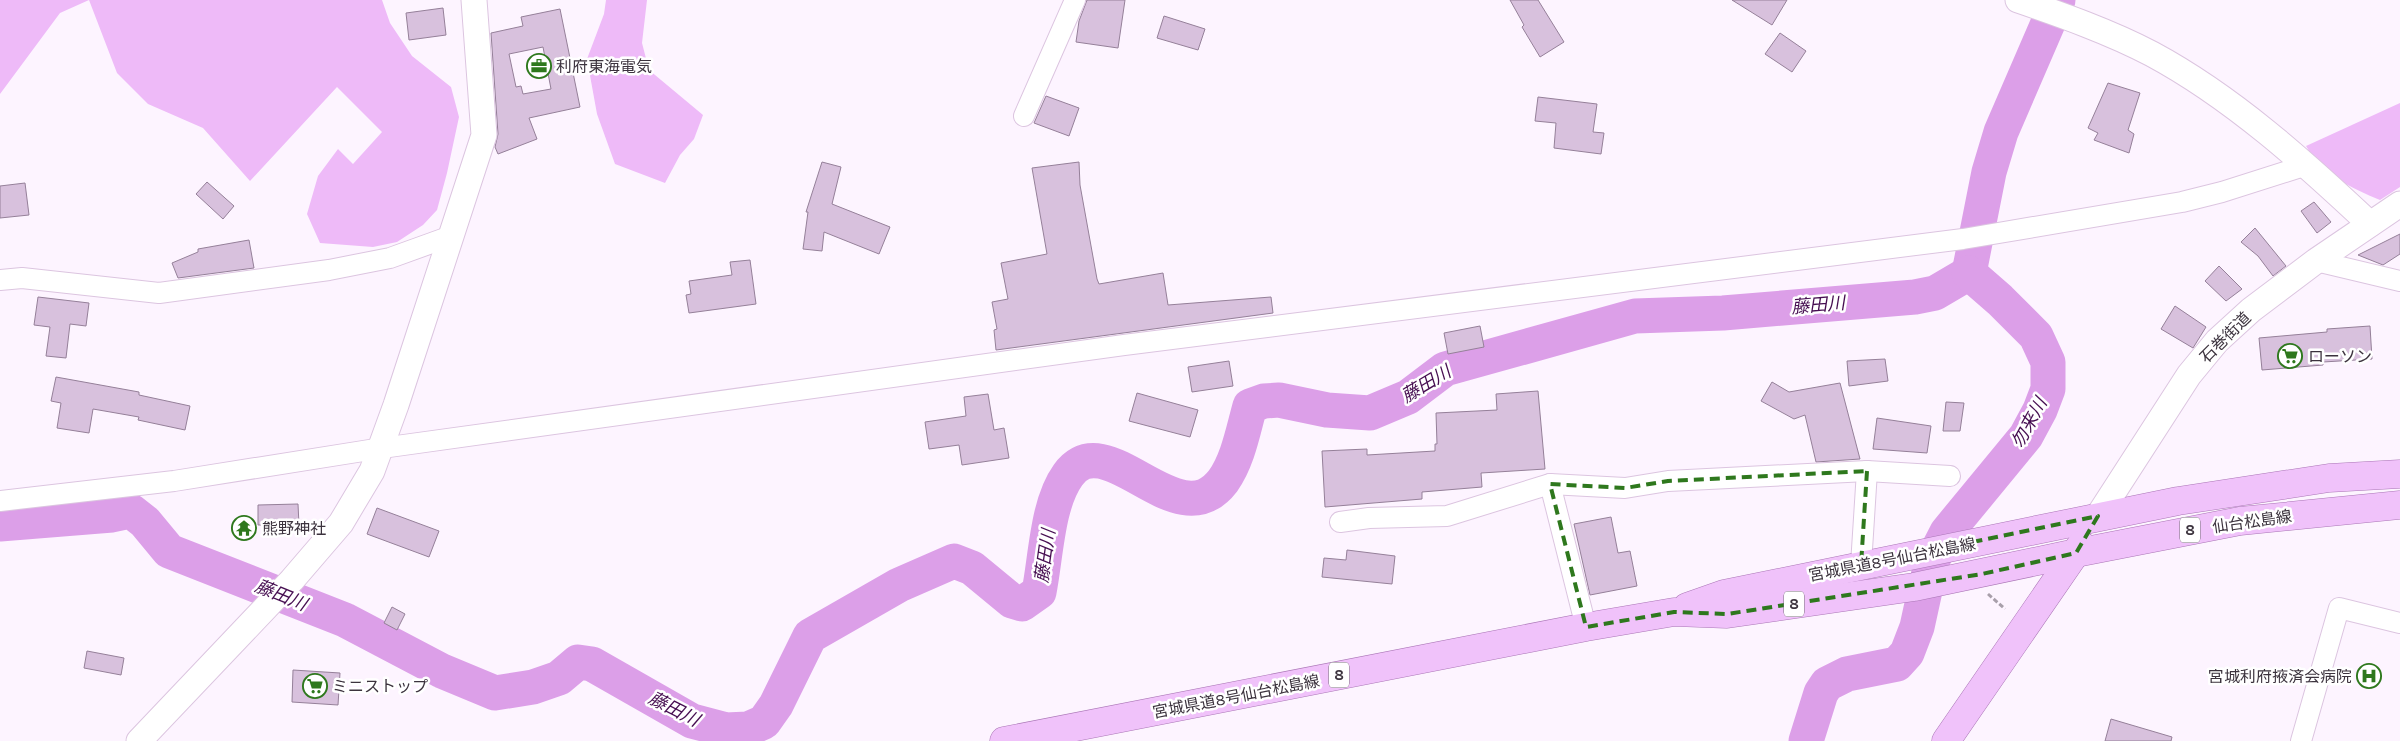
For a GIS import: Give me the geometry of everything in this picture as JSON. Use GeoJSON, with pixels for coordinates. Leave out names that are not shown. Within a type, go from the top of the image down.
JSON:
{"type":"FeatureCollection","features":[{"type":"Feature","properties":{"kind":"main road","name":"仙台松島線"},"geometry":{"type":"LineString","coordinates":[[1994,538],[2178,501],[2330,478],[2400,474]]}},
{"type":"Feature","properties":{"kind":"main road","name":"仙台松島線"},"geometry":{"type":"LineString","coordinates":[[1982,583],[2076,553],[2240,521],[2400,505]]}},
{"type":"Feature","properties":{"kind":"main road"},"geometry":{"type":"LineString","coordinates":[[1946,741],[2076,553],[2098,516]]}},
{"type":"Feature","properties":{"kind":"main road","name":"宮城県道8号仙台松島線"},"geometry":{"type":"LineString","coordinates":[[1004,741],[1586,627],[1674,612],[1724,594],[1994,538]]}},
{"type":"Feature","properties":{"kind":"main road","name":"宮城県道8号仙台松島線"},"geometry":{"type":"LineString","coordinates":[[1674,612],[1727,614],[1914,588],[1982,583]]}},
{"type":"Feature","properties":{"kind":"street"},"geometry":{"type":"LineString","coordinates":[[139,741],[292,580],[342,524],[358,498],[382,448],[484,135],[474,0]]}},
{"type":"Feature","properties":{"kind":"street"},"geometry":{"type":"LineString","coordinates":[[1024,116],[1075,0]]}},
{"type":"Feature","properties":{"kind":"street"},"geometry":{"type":"LineString","coordinates":[[2023,1],[2151,54],[2190,78],[2261,128],[2307,165],[2370,224]]}},
{"type":"Feature","properties":{"kind":"street"},"geometry":{"type":"LineString","coordinates":[[0,501],[174,481],[382,448],[1124,345],[1963,239],[2182,202],[2222,192],[2307,165]]}},
{"type":"Feature","properties":{"kind":"street","name":"石巻街道"},"geometry":{"type":"LineString","coordinates":[[2098,516],[2189,376],[2217,341],[2251,310],[2316,261],[2400,204]]}},
{"type":"Feature","properties":{"kind":"street"},"geometry":{"type":"LineString","coordinates":[[0,280],[22,278],[158,294],[329,270],[390,258],[451,236]]}},
{"type":"Feature","properties":{"kind":"street"},"geometry":{"type":"LineString","coordinates":[[2316,261],[2400,281]]}},
{"type":"Feature","properties":{"kind":"street"},"geometry":{"type":"LineString","coordinates":[[1340,522],[1369,518],[1447,516],[1550,484],[1625,488],[1668,481],[1867,471],[1950,476]]}},
{"type":"Feature","properties":{"kind":"street"},"geometry":{"type":"LineString","coordinates":[[1861,565],[1867,471]]}},
{"type":"Feature","properties":{"kind":"street"},"geometry":{"type":"LineString","coordinates":[[1550,484],[1586,627]]}},
{"type":"Feature","properties":{"kind":"street"},"geometry":{"type":"LineString","coordinates":[[2301,741],[2338,608],[2400,623]]}},
{"type":"Feature","properties":{"kind":"path"},"geometry":{"type":"LineString","coordinates":[[1982,583],[1987,593],[2005,608]]}},
{"type":"Feature","properties":{"kind":"highlighted area"},"geometry":{"type":"Polygon","coordinates":[[[1867,471],[1861,565],[2098,516],[2076,553],[1982,574],[1727,614],[1674,612],[1586,627],[1550,484],[1625,488],[1668,481],[1867,471]]]}},
{"type":"Feature","properties":{"kind":"shaded area"},"geometry":{"type":"Polygon","coordinates":[[[0,0],[89,0],[60,13],[0,94],[0,0]]]}},
{"type":"Feature","properties":{"kind":"shaded area"},"geometry":{"type":"Polygon","coordinates":[[[89,0],[382,0],[390,23],[412,56],[451,87],[459,117],[437,210],[423,225],[397,242],[373,247],[320,243],[307,214],[318,176],[338,149],[353,164],[382,132],[337,87],[250,181],[203,128],[148,104],[117,73],[89,0]]]}},
{"type":"Feature","properties":{"kind":"shaded area"},"geometry":{"type":"Polygon","coordinates":[[[606,0],[647,0],[642,43],[649,70],[703,115],[694,139],[680,155],[665,183],[615,164],[597,114],[587,59],[604,14],[606,0]]]}},
{"type":"Feature","properties":{"kind":"shaded area"},"geometry":{"type":"Polygon","coordinates":[[[2400,103],[2400,187],[2380,200],[2359,191],[2329,173],[2306,146],[2400,103]]]}},
{"type":"Feature","properties":{"kind":"building"},"geometry":{"type":"Polygon","coordinates":[[[1087,0],[1125,0],[1118,48],[1076,42],[1079,21],[1087,0]]]}},
{"type":"Feature","properties":{"kind":"building"},"geometry":{"type":"Polygon","coordinates":[[[1510,0],[1538,0],[1564,42],[1540,57],[1522,27],[1524,25],[1510,0]]]}},
{"type":"Feature","properties":{"kind":"building"},"geometry":{"type":"Polygon","coordinates":[[[1732,0],[1787,0],[1772,25],[1732,0]]]}},
{"type":"Feature","properties":{"kind":"building"},"geometry":{"type":"Polygon","coordinates":[[[443,8],[446,35],[409,40],[406,13],[443,8]]]}},
{"type":"Feature","properties":{"kind":"building"},"geometry":{"type":"Polygon","coordinates":[[[560,9],[580,107],[529,118],[537,139],[498,154],[495,147],[498,134],[491,33],[523,26],[521,17],[560,9]],[[543,47],[509,54],[516,87],[521,86],[523,94],[551,89],[543,47]]]}},
{"type":"Feature","properties":{"kind":"building"},"geometry":{"type":"Polygon","coordinates":[[[1164,16],[1205,29],[1198,50],[1157,38],[1164,16]]]}},
{"type":"Feature","properties":{"kind":"building"},"geometry":{"type":"Polygon","coordinates":[[[1780,33],[1806,51],[1792,72],[1765,54],[1780,33]]]}},
{"type":"Feature","properties":{"kind":"building"},"geometry":{"type":"Polygon","coordinates":[[[2108,83],[2140,93],[2128,130],[2134,134],[2129,153],[2094,140],[2098,133],[2088,128],[2108,83]]]}},
{"type":"Feature","properties":{"kind":"building"},"geometry":{"type":"Polygon","coordinates":[[[1046,96],[1079,108],[1069,136],[1034,123],[1046,96]]]}},
{"type":"Feature","properties":{"kind":"building"},"geometry":{"type":"Polygon","coordinates":[[[1538,97],[1597,104],[1593,132],[1604,133],[1601,154],[1554,148],[1556,123],[1535,121],[1538,97]]]}},
{"type":"Feature","properties":{"kind":"building"},"geometry":{"type":"Polygon","coordinates":[[[822,162],[841,167],[832,204],[890,227],[879,254],[824,232],[822,251],[803,249],[808,212],[806,212],[822,162]]]}},
{"type":"Feature","properties":{"kind":"building"},"geometry":{"type":"Polygon","coordinates":[[[1079,162],[1080,185],[1099,284],[1163,273],[1168,305],[1271,297],[1273,313],[996,350],[994,330],[997,329],[992,302],[1008,299],[1001,263],[1047,254],[1032,168],[1079,162]]]}},
{"type":"Feature","properties":{"kind":"building"},"geometry":{"type":"Polygon","coordinates":[[[207,182],[234,206],[223,219],[196,194],[207,182]]]}},
{"type":"Feature","properties":{"kind":"building"},"geometry":{"type":"Polygon","coordinates":[[[25,183],[29,215],[0,218],[0,186],[25,183]]]}},
{"type":"Feature","properties":{"kind":"building"},"geometry":{"type":"Polygon","coordinates":[[[2314,202],[2331,222],[2317,233],[2301,211],[2314,202]]]}},
{"type":"Feature","properties":{"kind":"building"},"geometry":{"type":"Polygon","coordinates":[[[2255,228],[2286,266],[2273,276],[2258,256],[2241,242],[2255,228]]]}},
{"type":"Feature","properties":{"kind":"building"},"geometry":{"type":"Polygon","coordinates":[[[2400,234],[2400,254],[2383,265],[2358,255],[2400,234]]]}},
{"type":"Feature","properties":{"kind":"building"},"geometry":{"type":"Polygon","coordinates":[[[249,240],[254,268],[178,278],[172,263],[198,252],[198,249],[249,240]]]}},
{"type":"Feature","properties":{"kind":"building"},"geometry":{"type":"Polygon","coordinates":[[[750,260],[756,304],[689,313],[686,295],[691,294],[689,281],[732,275],[730,262],[750,260]]]}},
{"type":"Feature","properties":{"kind":"building"},"geometry":{"type":"Polygon","coordinates":[[[2219,266],[2242,289],[2226,301],[2205,281],[2219,266]]]}},
{"type":"Feature","properties":{"kind":"building"},"geometry":{"type":"Polygon","coordinates":[[[38,297],[89,303],[86,326],[70,324],[66,358],[46,356],[50,327],[34,325],[38,297]]]}},
{"type":"Feature","properties":{"kind":"building"},"geometry":{"type":"Polygon","coordinates":[[[2175,306],[2206,327],[2193,348],[2161,329],[2175,306]]]}},
{"type":"Feature","properties":{"kind":"building"},"geometry":{"type":"Polygon","coordinates":[[[1480,326],[1484,347],[1448,354],[1444,333],[1480,326]]]}},
{"type":"Feature","properties":{"kind":"building"},"geometry":{"type":"Polygon","coordinates":[[[2370,326],[2372,359],[2323,362],[2323,365],[2262,370],[2259,338],[2327,332],[2327,329],[2370,326]]]}},
{"type":"Feature","properties":{"kind":"building"},"geometry":{"type":"Polygon","coordinates":[[[1885,359],[1888,381],[1849,386],[1847,361],[1885,359]]]}},
{"type":"Feature","properties":{"kind":"building"},"geometry":{"type":"Polygon","coordinates":[[[1229,361],[1233,386],[1192,392],[1188,367],[1229,361]]]}},
{"type":"Feature","properties":{"kind":"building"},"geometry":{"type":"Polygon","coordinates":[[[56,377],[139,392],[139,395],[190,406],[185,430],[138,420],[139,417],[93,409],[89,433],[57,428],[61,403],[51,401],[56,377]]]}},
{"type":"Feature","properties":{"kind":"building"},"geometry":{"type":"Polygon","coordinates":[[[1772,382],[1789,392],[1840,383],[1860,459],[1816,462],[1805,415],[1794,419],[1761,401],[1772,382]]]}},
{"type":"Feature","properties":{"kind":"building"},"geometry":{"type":"Polygon","coordinates":[[[1538,391],[1545,469],[1481,473],[1482,487],[1422,492],[1422,499],[1325,507],[1322,451],[1367,449],[1367,455],[1435,451],[1435,444],[1437,444],[1436,413],[1497,410],[1496,394],[1538,391]]]}},
{"type":"Feature","properties":{"kind":"building"},"geometry":{"type":"Polygon","coordinates":[[[1137,393],[1198,410],[1190,437],[1129,421],[1137,393]]]}},
{"type":"Feature","properties":{"kind":"building"},"geometry":{"type":"Polygon","coordinates":[[[988,394],[994,430],[1004,428],[1009,458],[962,465],[959,445],[929,449],[925,422],[966,416],[964,397],[988,394]]]}},
{"type":"Feature","properties":{"kind":"building"},"geometry":{"type":"Polygon","coordinates":[[[1946,402],[1964,403],[1960,431],[1943,431],[1946,402]]]}},
{"type":"Feature","properties":{"kind":"building"},"geometry":{"type":"Polygon","coordinates":[[[1877,418],[1931,426],[1927,453],[1873,449],[1877,418]]]}},
{"type":"Feature","properties":{"kind":"building"},"geometry":{"type":"Polygon","coordinates":[[[298,504],[299,525],[258,525],[258,505],[298,504]]]}},
{"type":"Feature","properties":{"kind":"building"},"geometry":{"type":"Polygon","coordinates":[[[377,508],[439,531],[429,557],[367,534],[377,508]]]}},
{"type":"Feature","properties":{"kind":"building"},"geometry":{"type":"Polygon","coordinates":[[[1611,517],[1618,553],[1630,551],[1637,586],[1590,595],[1574,524],[1611,517]]]}},
{"type":"Feature","properties":{"kind":"building"},"geometry":{"type":"Polygon","coordinates":[[[1347,550],[1395,556],[1392,584],[1322,577],[1324,558],[1346,560],[1347,550]]]}},
{"type":"Feature","properties":{"kind":"building"},"geometry":{"type":"Polygon","coordinates":[[[392,607],[405,614],[397,630],[384,623],[392,607]]]}},
{"type":"Feature","properties":{"kind":"building"},"geometry":{"type":"Polygon","coordinates":[[[87,651],[124,658],[121,675],[84,668],[87,651]]]}},
{"type":"Feature","properties":{"kind":"building"},"geometry":{"type":"Polygon","coordinates":[[[293,670],[340,673],[338,705],[292,702],[293,670]]]}},
{"type":"Feature","properties":{"kind":"building"},"geometry":{"type":"Polygon","coordinates":[[[2111,719],[2172,737],[2171,741],[2105,741],[2111,719]]]}},
{"type":"Feature","properties":{"kind":"waterway","name":"勿来川"},"geometry":{"type":"LineString","coordinates":[[1969,273],[1989,172],[2001,132],[2058,0]]}},
{"type":"Feature","properties":{"kind":"waterway","name":"藤田川"},"geometry":{"type":"LineString","coordinates":[[0,524],[112,515],[131,511],[145,522],[169,551],[345,620],[442,671],[495,693],[533,687],[559,678],[578,662],[592,664],[692,721],[726,730],[748,729],[764,722],[776,705],[810,636],[899,585],[954,561],[972,568],[1012,601],[1022,604],[1039,592],[1048,531],[1056,501],[1068,475],[1084,462],[1102,462],[1122,469],[1164,491],[1185,498],[1205,496],[1223,481],[1233,464],[1250,406],[1264,401],[1279,400],[1327,410],[1370,413],[1408,397],[1445,369],[1635,316],[1723,313],[1915,297],[1935,293],[1969,273]]}},
{"type":"Feature","properties":{"kind":"waterway","name":"勿来川"},"geometry":{"type":"LineString","coordinates":[[1806,741],[1821,693],[1827,684],[1847,674],[1897,664],[1907,653],[1917,627],[1931,563],[1947,532],[2026,436],[2040,410],[2048,389],[2048,362],[2036,336],[2000,300],[1969,273]]}},
{"type":"Feature","properties":{"kind":"place","name":"利府東海電気"},"geometry":{"type":"Point","coordinates":[539,66]}},
{"type":"Feature","properties":{"kind":"place","name":"ローソン"},"geometry":{"type":"Point","coordinates":[2290,356]}},
{"type":"Feature","properties":{"kind":"place","name":"熊野神社"},"geometry":{"type":"Point","coordinates":[244,528]}},
{"type":"Feature","properties":{"kind":"place","name":"宮城利府掖済会病院"},"geometry":{"type":"Point","coordinates":[2369,676]}},
{"type":"Feature","properties":{"kind":"place","name":"ミニストップ"},"geometry":{"type":"Point","coordinates":[315,686]}}]}
